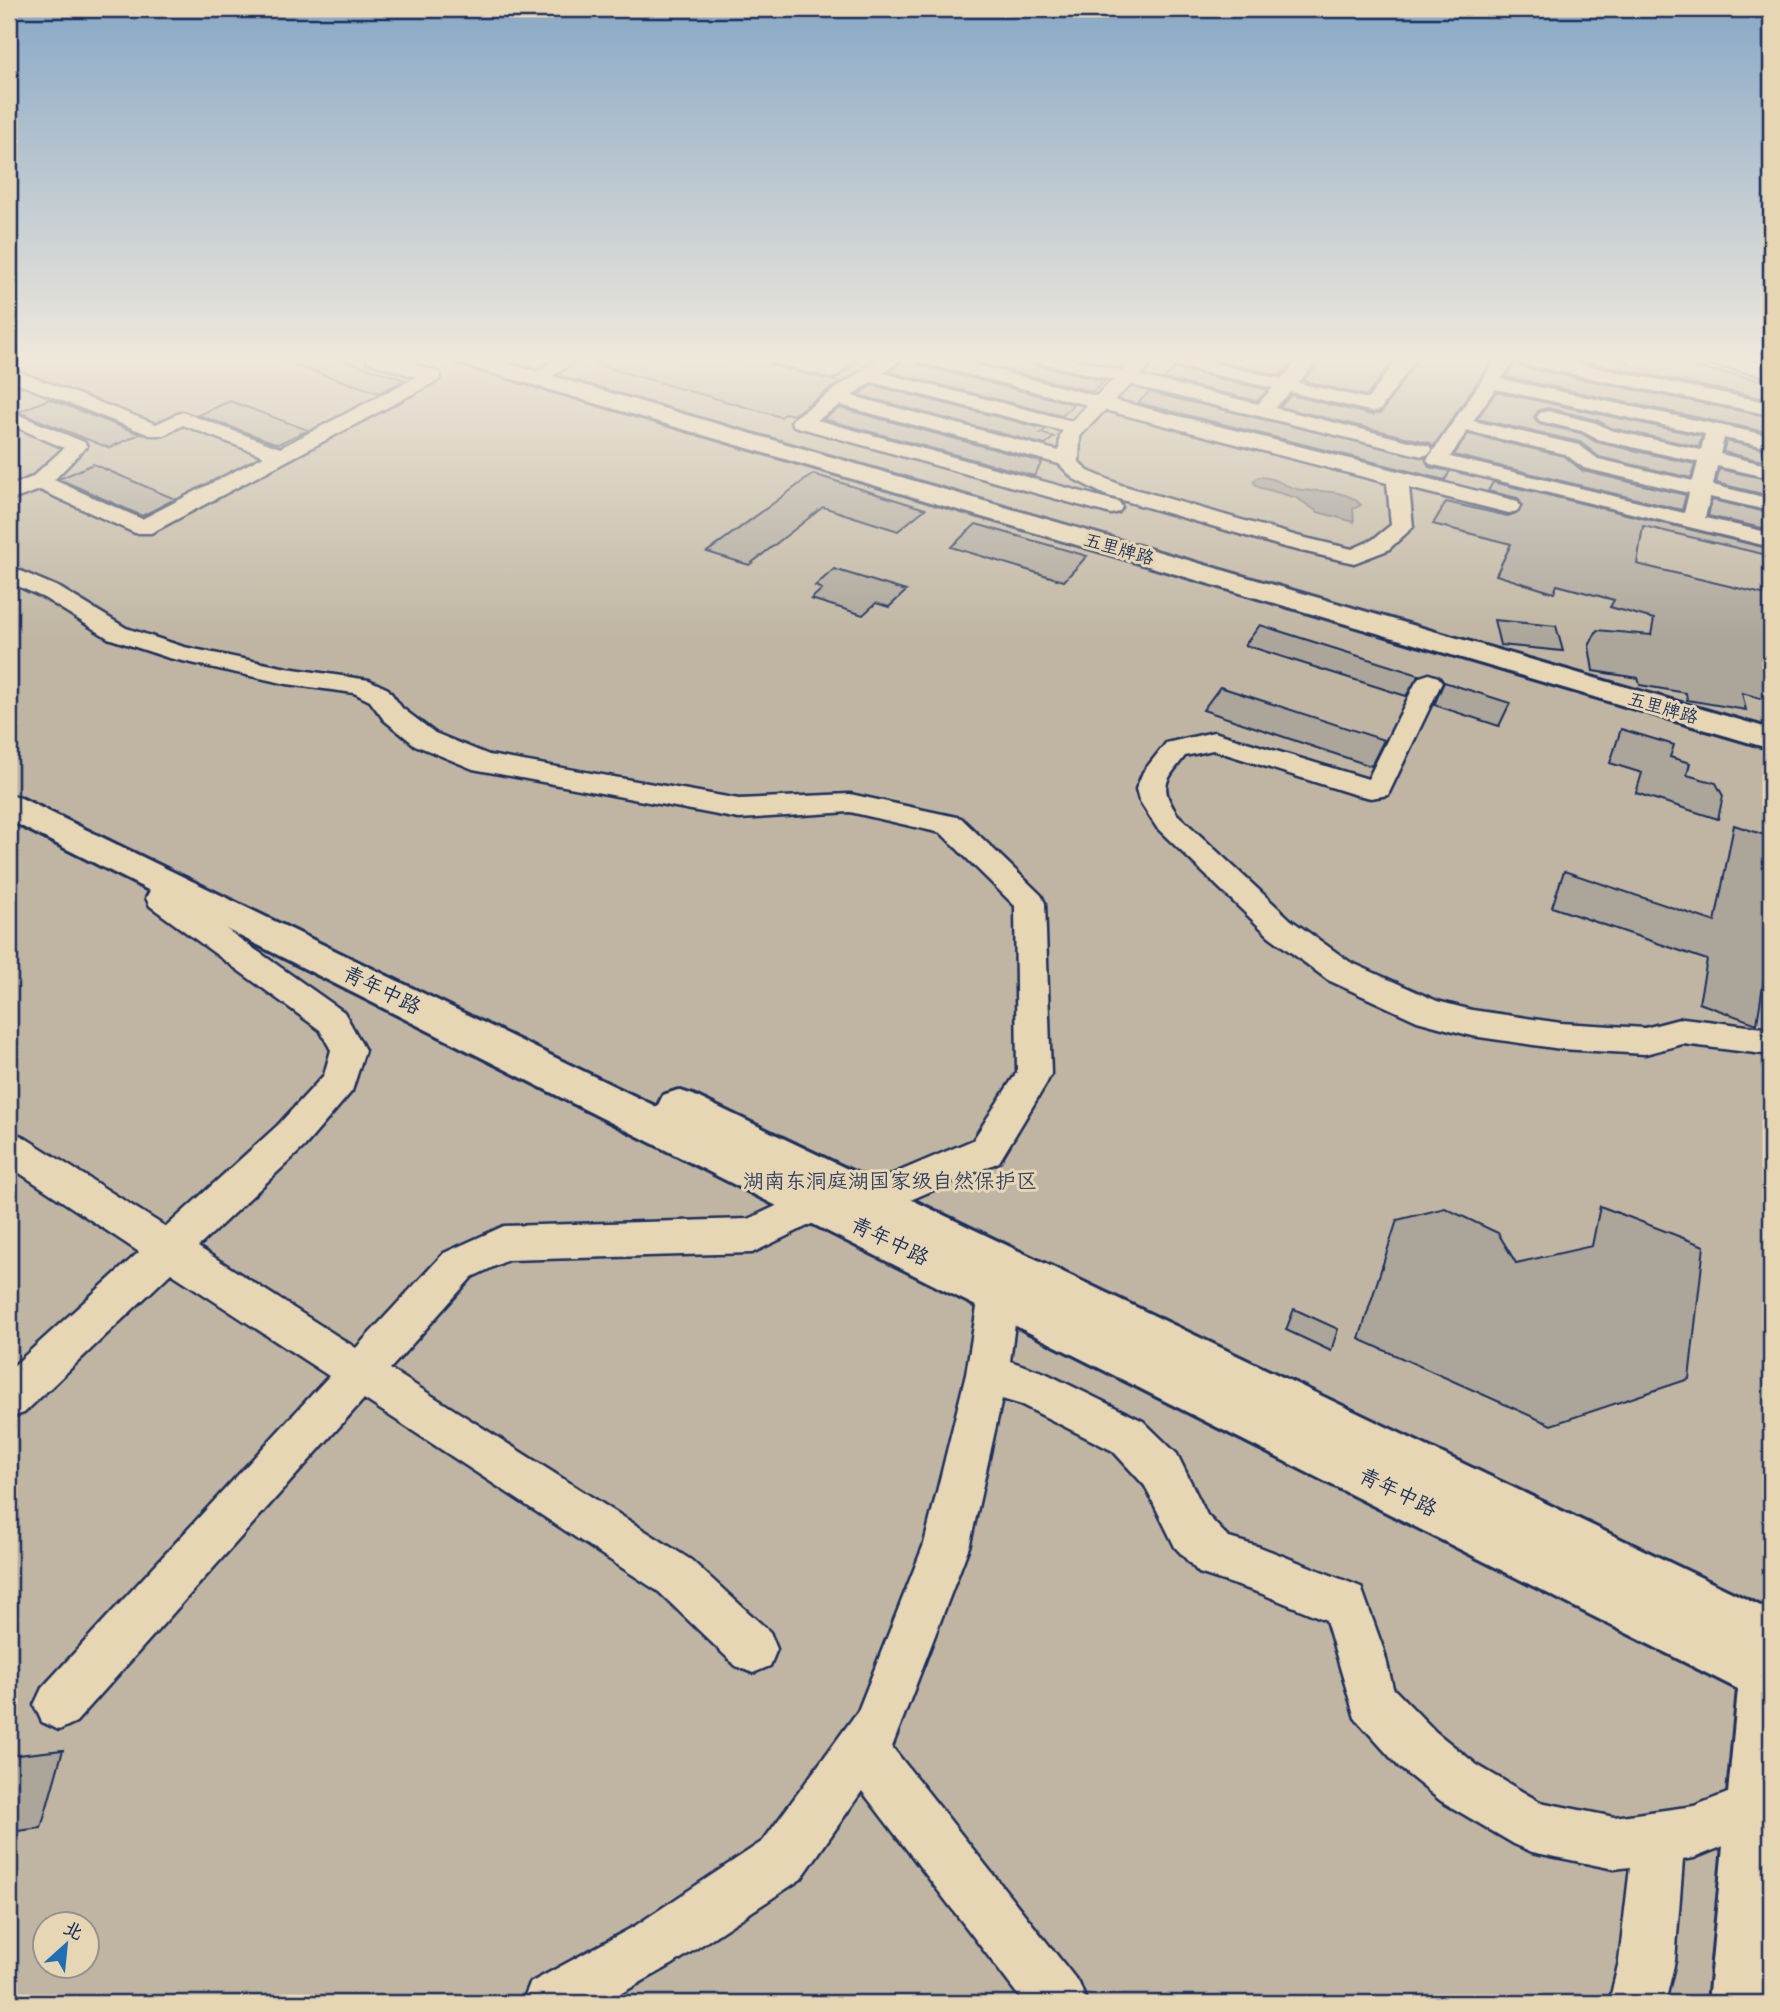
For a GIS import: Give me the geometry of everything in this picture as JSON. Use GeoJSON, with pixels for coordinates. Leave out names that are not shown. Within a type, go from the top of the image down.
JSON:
{"type":"FeatureCollection","features":[{"type":"Feature","properties":{"kind":"main road","name":"五里牌路"},"geometry":{"type":"LineString","coordinates":[[788,452],[1771,739]]}},
{"type":"Feature","properties":{"kind":"main road","name":"五里牌路"},"geometry":{"type":"LineString","coordinates":[[811,452],[1771,731]]}},
{"type":"Feature","properties":{"kind":"main road"},"geometry":{"type":"LineString","coordinates":[[9,789],[873,1200],[1770,1652],[1740,2003]]}},
{"type":"Feature","properties":{"kind":"main road","name":"青年中路"},"geometry":{"type":"LineString","coordinates":[[9,806],[999,1296],[1770,1652]]}},
{"type":"Feature","properties":{"kind":"street"},"geometry":{"type":"LineString","coordinates":[[9,495],[40,482],[71,452]]}},
{"type":"Feature","properties":{"kind":"street"},"geometry":{"type":"LineString","coordinates":[[273,452],[281,455]]}},
{"type":"Feature","properties":{"kind":"street"},"geometry":{"type":"LineString","coordinates":[[40,482],[143,528],[287,452]]}},
{"type":"Feature","properties":{"kind":"street"},"geometry":{"type":"LineString","coordinates":[[909,452],[1120,510],[1138,497]]}},
{"type":"Feature","properties":{"kind":"street"},"geometry":{"type":"LineString","coordinates":[[1039,452],[1069,460],[1081,475],[1138,497],[1354,556],[1380,545],[1402,527],[1397,479]]}},
{"type":"Feature","properties":{"kind":"street"},"geometry":{"type":"LineString","coordinates":[[1069,452],[1069,460]]}},
{"type":"Feature","properties":{"kind":"street"},"geometry":{"type":"LineString","coordinates":[[1292,452],[1508,506]]}},
{"type":"Feature","properties":{"kind":"street"},"geometry":{"type":"LineString","coordinates":[[1442,452],[1437,460],[1771,540]]}},
{"type":"Feature","properties":{"kind":"street"},"geometry":{"type":"LineString","coordinates":[[1576,452],[1591,464],[1771,505]]}},
{"type":"Feature","properties":{"kind":"street"},"geometry":{"type":"LineString","coordinates":[[1680,452],[1771,472]]}},
{"type":"Feature","properties":{"kind":"street"},"geometry":{"type":"LineString","coordinates":[[1693,521],[1710,452]]}},
{"type":"Feature","properties":{"kind":"street"},"geometry":{"type":"LineString","coordinates":[[1452,492],[1462,471]]}},
{"type":"Feature","properties":{"kind":"street"},"geometry":{"type":"LineString","coordinates":[[9,573],[51,593],[117,633],[166,649],[287,676],[360,686],[379,695],[393,714],[425,739],[483,763],[739,809],[850,803],[951,825],[1030,903],[1034,1074],[986,1151],[873,1200]]}},
{"type":"Feature","properties":{"kind":"street"},"geometry":{"type":"LineString","coordinates":[[1429,682],[1378,788],[1353,785],[1214,741],[1176,749],[1153,778],[1150,789],[1153,800],[1167,821],[1280,928],[1339,971],[1429,1012],[1472,1023],[1561,1036],[1645,1041],[1683,1031],[1771,1042]]}},
{"type":"Feature","properties":{"kind":"street"},"geometry":{"type":"LineString","coordinates":[[9,1398],[291,1136],[340,1082],[348,1050],[332,1021],[161,898],[170,886]]}},
{"type":"Feature","properties":{"kind":"street"},"geometry":{"type":"LineString","coordinates":[[9,1147],[676,1576],[753,1649]]}},
{"type":"Feature","properties":{"kind":"street"},"geometry":{"type":"LineString","coordinates":[[59,1705],[458,1265],[504,1243],[752,1236],[815,1204]]}},
{"type":"Feature","properties":{"kind":"street"},"geometry":{"type":"LineString","coordinates":[[550,2003],[654,1945],[782,1860],[876,1728],[947,1544],[987,1374],[999,1296]]}},
{"type":"Feature","properties":{"kind":"street"},"geometry":{"type":"LineString","coordinates":[[987,1374],[1030,1387],[1128,1436],[1161,1470],[1191,1531],[1215,1557],[1260,1570],[1345,1604],[1372,1701],[1418,1750],[1459,1783],[1532,1826],[1614,1843],[1694,1832],[1756,1808]]}},
{"type":"Feature","properties":{"kind":"street"},"geometry":{"type":"LineString","coordinates":[[861,1748],[1059,2003]]}},
{"type":"Feature","properties":{"kind":"street"},"geometry":{"type":"LineString","coordinates":[[1637,2003],[1647,1961],[1659,1837]]}},
{"type":"Feature","properties":{"kind":"green space","name":"湖南东洞庭湖国家级自然保护区"},"geometry":{"type":"Polygon","coordinates":[[[9,452],[1771,452],[1771,2003],[9,2003],[9,452]]]}},
{"type":"Feature","properties":{"kind":"shaded area"},"geometry":{"type":"Polygon","coordinates":[[[1259,477],[1272,479],[1296,489],[1341,494],[1361,505],[1353,509],[1354,522],[1318,512],[1297,498],[1258,487],[1253,481],[1259,477]]]}},
{"type":"Feature","properties":{"kind":"building"},"geometry":{"type":"Polygon","coordinates":[[[945,452],[1004,452],[1042,462],[1034,476],[945,452]]]}},
{"type":"Feature","properties":{"kind":"building"},"geometry":{"type":"Polygon","coordinates":[[[1333,452],[1399,452],[1425,458],[1429,467],[1450,471],[1445,480],[1333,452]]]}},
{"type":"Feature","properties":{"kind":"building"},"geometry":{"type":"Polygon","coordinates":[[[1456,452],[1546,452],[1564,456],[1583,471],[1686,495],[1682,510],[1454,455],[1456,452]]]}},
{"type":"Feature","properties":{"kind":"building"},"geometry":{"type":"Polygon","coordinates":[[[1593,452],[1641,452],[1695,464],[1691,478],[1599,457],[1593,452]]]}},
{"type":"Feature","properties":{"kind":"building"},"geometry":{"type":"Polygon","coordinates":[[[1723,452],[1771,452],[1771,463],[1723,452]]]}},
{"type":"Feature","properties":{"kind":"building"},"geometry":{"type":"Polygon","coordinates":[[[93,464],[175,499],[142,516],[59,479],[93,464]]]}},
{"type":"Feature","properties":{"kind":"building"},"geometry":{"type":"Polygon","coordinates":[[[1719,469],[1771,480],[1771,496],[1716,483],[1719,469]]]}},
{"type":"Feature","properties":{"kind":"building"},"geometry":{"type":"Polygon","coordinates":[[[813,474],[925,509],[898,531],[823,507],[749,565],[707,552],[813,474]]]}},
{"type":"Feature","properties":{"kind":"building"},"geometry":{"type":"Polygon","coordinates":[[[1493,482],[1771,549],[1771,556],[1643,526],[1637,564],[1771,596],[1771,692],[1768,692],[1767,700],[1742,693],[1746,710],[1687,700],[1686,693],[1640,685],[1638,678],[1593,671],[1589,646],[1597,630],[1651,635],[1654,619],[1610,607],[1614,600],[1557,585],[1554,593],[1496,575],[1511,544],[1433,524],[1446,502],[1508,516],[1519,512],[1522,505],[1518,498],[1488,491],[1493,482]]]}},
{"type":"Feature","properties":{"kind":"building"},"geometry":{"type":"Polygon","coordinates":[[[1712,500],[1771,513],[1771,530],[1708,516],[1712,500]]]}},
{"type":"Feature","properties":{"kind":"building"},"geometry":{"type":"Polygon","coordinates":[[[976,524],[1087,556],[1064,581],[951,547],[976,524]]]}},
{"type":"Feature","properties":{"kind":"building"},"geometry":{"type":"Polygon","coordinates":[[[834,569],[906,591],[889,607],[876,603],[863,615],[811,599],[822,589],[815,586],[834,569]]]}},
{"type":"Feature","properties":{"kind":"building"},"geometry":{"type":"Polygon","coordinates":[[[1494,620],[1556,626],[1563,651],[1500,645],[1494,620]]]}},
{"type":"Feature","properties":{"kind":"building"},"geometry":{"type":"Polygon","coordinates":[[[1260,625],[1419,675],[1406,696],[1245,645],[1260,625]]]}},
{"type":"Feature","properties":{"kind":"building"},"geometry":{"type":"Polygon","coordinates":[[[1444,682],[1510,703],[1499,726],[1434,705],[1444,682]]]}},
{"type":"Feature","properties":{"kind":"building"},"geometry":{"type":"Polygon","coordinates":[[[1220,687],[1384,740],[1371,766],[1203,710],[1220,687]]]}},
{"type":"Feature","properties":{"kind":"building"},"geometry":{"type":"Polygon","coordinates":[[[1621,729],[1674,745],[1670,757],[1690,763],[1687,775],[1716,783],[1723,796],[1718,819],[1636,793],[1642,773],[1610,763],[1621,729]]]}},
{"type":"Feature","properties":{"kind":"building"},"geometry":{"type":"Polygon","coordinates":[[[1734,825],[1771,837],[1771,933],[1757,1024],[1699,1003],[1707,960],[1552,907],[1564,871],[1715,922],[1734,825]]]}},
{"type":"Feature","properties":{"kind":"building"},"geometry":{"type":"Polygon","coordinates":[[[1600,1206],[1704,1246],[1689,1379],[1551,1425],[1359,1339],[1397,1220],[1445,1208],[1498,1233],[1516,1263],[1592,1246],[1600,1206]]]}},
{"type":"Feature","properties":{"kind":"building"},"geometry":{"type":"Polygon","coordinates":[[[1294,1309],[1338,1329],[1331,1351],[1286,1330],[1294,1309]]]}},
{"type":"Feature","properties":{"kind":"building"},"geometry":{"type":"Polygon","coordinates":[[[63,1750],[41,1828],[9,1832],[9,1756],[63,1750]]]}}]}
